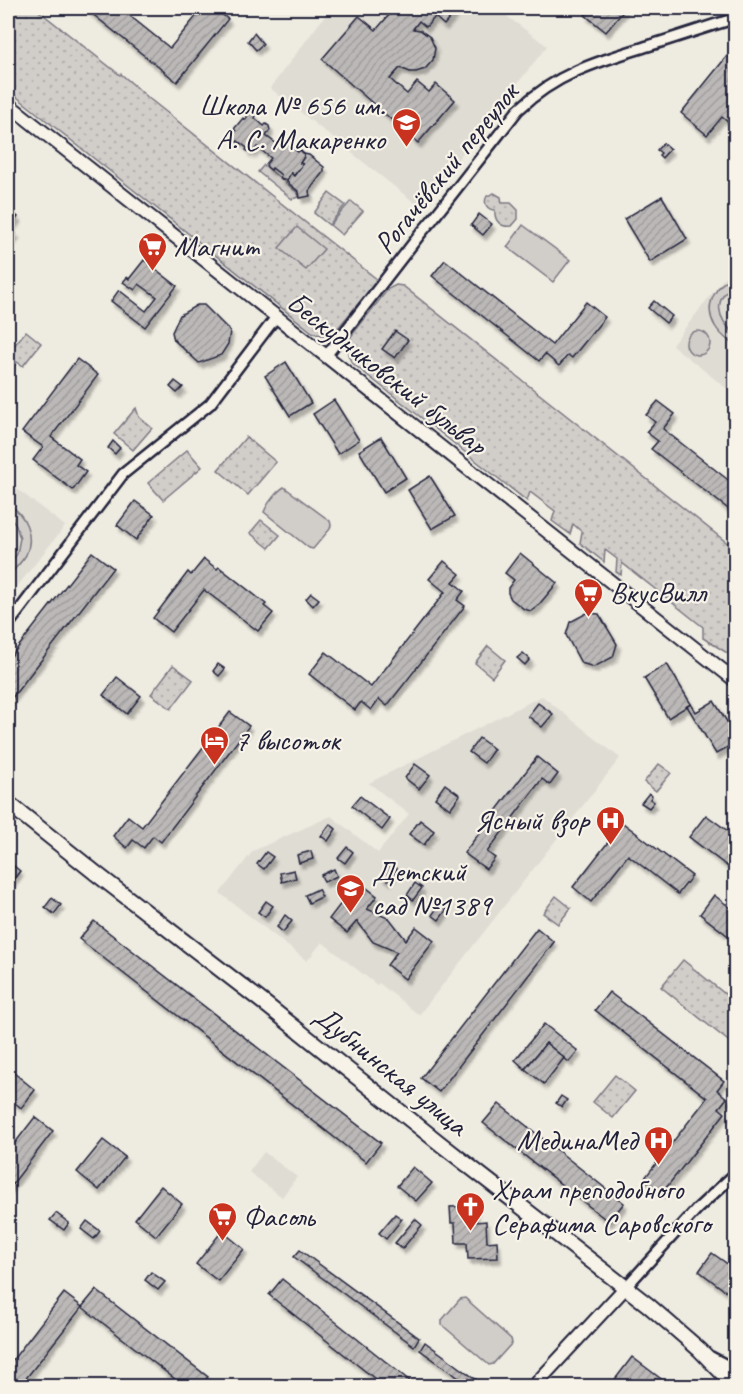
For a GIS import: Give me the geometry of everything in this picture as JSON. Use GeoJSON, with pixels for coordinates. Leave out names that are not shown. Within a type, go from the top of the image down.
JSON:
{"type":"FeatureCollection","features":[{"type":"Feature","properties":{"kind":"main road","name":"Дубнинская улица"},"geometry":{"type":"LineString","coordinates":[[8,803],[264,1003],[418,1127],[648,1305],[700,1350],[735,1386]]}},
{"type":"Feature","properties":{"kind":"street","name":"Рогачёвский переулок"},"geometry":{"type":"LineString","coordinates":[[326,356],[518,110],[532,97],[566,76],[597,62],[735,18]]}},
{"type":"Feature","properties":{"kind":"street","name":"Бескудниковский бульвар"},"geometry":{"type":"LineString","coordinates":[[8,104],[735,681]]}},
{"type":"Feature","properties":{"kind":"street"},"geometry":{"type":"LineString","coordinates":[[8,625],[123,474],[210,404],[276,317]]}},
{"type":"Feature","properties":{"kind":"street"},"geometry":{"type":"LineString","coordinates":[[534,1386],[697,1209],[735,1173]]}},
{"type":"Feature","properties":{"kind":"street"},"geometry":{"type":"LineString","coordinates":[[700,1350],[735,1370]]}},
{"type":"Feature","properties":{"kind":"shaded area","name":"Школа № 656 им. А. С. Макаренко"},"geometry":{"type":"Polygon","coordinates":[[[331,8],[496,8],[547,46],[420,207],[270,88],[331,8]]]}},
{"type":"Feature","properties":{"kind":"shaded area"},"geometry":{"type":"Polygon","coordinates":[[[735,264],[735,395],[672,345],[735,264]]]}},
{"type":"Feature","properties":{"kind":"shaded area"},"geometry":{"type":"Polygon","coordinates":[[[8,482],[65,526],[8,598],[8,482]]]}},
{"type":"Feature","properties":{"kind":"shaded area"},"geometry":{"type":"Polygon","coordinates":[[[542,696],[620,758],[419,1015],[322,942],[307,961],[220,893],[253,851],[331,816],[378,853],[409,814],[369,783],[542,696]]]}},
{"type":"Feature","properties":{"kind":"shaded area"},"geometry":{"type":"Polygon","coordinates":[[[264,1152],[297,1177],[282,1197],[249,1172],[264,1152]]]}},
{"type":"Feature","properties":{"kind":"green space"},"geometry":{"type":"Polygon","coordinates":[[[8,8],[35,8],[378,280],[337,329],[325,335],[312,332],[8,90],[8,8]]]}},
{"type":"Feature","properties":{"kind":"green space"},"geometry":{"type":"Polygon","coordinates":[[[264,165],[298,193],[299,197],[292,199],[258,172],[264,165]]]}},
{"type":"Feature","properties":{"kind":"green space"},"geometry":{"type":"Polygon","coordinates":[[[329,193],[345,205],[329,225],[314,213],[329,193]]]}},
{"type":"Feature","properties":{"kind":"green space"},"geometry":{"type":"Polygon","coordinates":[[[494,193],[501,197],[502,203],[511,203],[518,210],[518,219],[512,226],[499,223],[495,210],[486,206],[487,196],[494,193]]]}},
{"type":"Feature","properties":{"kind":"green space"},"geometry":{"type":"Polygon","coordinates":[[[351,201],[363,211],[342,235],[330,225],[351,201]]]}},
{"type":"Feature","properties":{"kind":"green space"},"geometry":{"type":"Polygon","coordinates":[[[523,225],[570,260],[553,282],[507,247],[523,225]]]}},
{"type":"Feature","properties":{"kind":"green space"},"geometry":{"type":"Polygon","coordinates":[[[297,227],[324,249],[306,270],[279,248],[297,227]]]}},
{"type":"Feature","properties":{"kind":"green space"},"geometry":{"type":"Polygon","coordinates":[[[735,276],[735,286],[723,296],[720,309],[724,322],[735,334],[735,346],[717,329],[710,311],[713,296],[717,290],[735,276]]]}},
{"type":"Feature","properties":{"kind":"green space"},"geometry":{"type":"Polygon","coordinates":[[[396,285],[403,286],[735,549],[736,652],[732,656],[703,638],[703,627],[622,563],[621,575],[616,572],[617,559],[605,550],[604,562],[580,543],[582,532],[573,524],[570,534],[552,521],[555,511],[530,492],[527,501],[352,363],[347,351],[349,339],[388,289],[396,285]]]}},
{"type":"Feature","properties":{"kind":"green space"},"geometry":{"type":"Polygon","coordinates":[[[26,331],[41,343],[23,366],[17,362],[9,373],[8,349],[10,351],[26,331]]]}},
{"type":"Feature","properties":{"kind":"green space"},"geometry":{"type":"Polygon","coordinates":[[[698,331],[706,335],[710,343],[706,351],[698,355],[690,351],[686,343],[690,335],[698,331]]]}},
{"type":"Feature","properties":{"kind":"green space"},"geometry":{"type":"Polygon","coordinates":[[[136,408],[139,417],[152,428],[133,450],[114,434],[136,408]]]}},
{"type":"Feature","properties":{"kind":"green space"},"geometry":{"type":"Polygon","coordinates":[[[246,437],[276,462],[248,495],[218,470],[246,437]]]}},
{"type":"Feature","properties":{"kind":"green space"},"geometry":{"type":"Polygon","coordinates":[[[187,450],[202,467],[163,500],[148,483],[187,450]]]}},
{"type":"Feature","properties":{"kind":"green space"},"geometry":{"type":"Polygon","coordinates":[[[284,487],[330,521],[330,529],[313,549],[264,512],[272,498],[284,487]]]}},
{"type":"Feature","properties":{"kind":"green space"},"geometry":{"type":"Polygon","coordinates":[[[8,504],[24,519],[29,533],[29,547],[26,555],[8,578],[8,566],[17,554],[20,538],[15,523],[8,515],[8,504]]]}},
{"type":"Feature","properties":{"kind":"green space"},"geometry":{"type":"Polygon","coordinates":[[[261,520],[280,535],[269,548],[250,533],[261,520]]]}},
{"type":"Feature","properties":{"kind":"green space"},"geometry":{"type":"Polygon","coordinates":[[[488,646],[505,660],[492,677],[475,663],[488,646]]]}},
{"type":"Feature","properties":{"kind":"green space"},"geometry":{"type":"Polygon","coordinates":[[[173,665],[193,680],[171,709],[151,694],[173,665]]]}},
{"type":"Feature","properties":{"kind":"green space"},"geometry":{"type":"Polygon","coordinates":[[[659,764],[671,773],[656,791],[644,782],[659,764]]]}},
{"type":"Feature","properties":{"kind":"green space"},"geometry":{"type":"Polygon","coordinates":[[[556,896],[571,908],[558,924],[543,913],[556,896]]]}},
{"type":"Feature","properties":{"kind":"green space"},"geometry":{"type":"Polygon","coordinates":[[[683,960],[731,999],[728,1003],[736,1009],[735,1040],[732,1044],[661,987],[683,960]]]}},
{"type":"Feature","properties":{"kind":"green space"},"geometry":{"type":"Polygon","coordinates":[[[615,1075],[635,1091],[613,1118],[593,1102],[615,1075]]]}},
{"type":"Feature","properties":{"kind":"green space"},"geometry":{"type":"Polygon","coordinates":[[[465,1298],[511,1339],[512,1343],[493,1364],[489,1365],[442,1325],[442,1320],[460,1299],[465,1298]]]}},
{"type":"Feature","properties":{"kind":"building"},"geometry":{"type":"Polygon","coordinates":[[[85,8],[120,8],[170,48],[203,8],[213,8],[228,19],[177,82],[85,8]]]}},
{"type":"Feature","properties":{"kind":"building"},"geometry":{"type":"Polygon","coordinates":[[[395,8],[458,9],[444,25],[435,17],[426,27],[419,21],[413,29],[420,30],[430,37],[435,48],[433,60],[425,69],[416,72],[400,68],[390,79],[407,94],[417,82],[429,92],[436,84],[455,100],[418,143],[322,59],[359,16],[376,30],[395,8]]]}},
{"type":"Feature","properties":{"kind":"building"},"geometry":{"type":"Polygon","coordinates":[[[590,8],[626,8],[606,32],[585,15],[590,8]]]}},
{"type":"Feature","properties":{"kind":"building"},"geometry":{"type":"Polygon","coordinates":[[[254,33],[263,44],[256,50],[248,41],[254,33]]]}},
{"type":"Feature","properties":{"kind":"building"},"geometry":{"type":"Polygon","coordinates":[[[727,56],[736,62],[736,122],[732,126],[722,117],[707,135],[681,113],[727,56]]]}},
{"type":"Feature","properties":{"kind":"building"},"geometry":{"type":"Polygon","coordinates":[[[253,113],[264,126],[266,124],[269,126],[270,130],[266,136],[280,146],[283,142],[288,141],[290,146],[304,154],[300,163],[303,164],[294,176],[291,173],[287,180],[283,180],[281,175],[267,167],[266,164],[271,158],[257,147],[253,152],[249,152],[238,141],[232,139],[236,131],[234,129],[243,118],[245,120],[249,114],[253,113]]]}},
{"type":"Feature","properties":{"kind":"building"},"geometry":{"type":"Polygon","coordinates":[[[663,143],[670,149],[662,158],[659,155],[661,153],[657,150],[663,143]]]}},
{"type":"Feature","properties":{"kind":"building"},"geometry":{"type":"Polygon","coordinates":[[[304,154],[309,155],[324,167],[324,171],[309,191],[310,196],[300,198],[299,192],[287,180],[291,173],[294,176],[303,164],[300,163],[304,154]]]}},
{"type":"Feature","properties":{"kind":"building"},"geometry":{"type":"Polygon","coordinates":[[[662,196],[687,239],[650,262],[624,219],[662,196]]]}},
{"type":"Feature","properties":{"kind":"building"},"geometry":{"type":"Polygon","coordinates":[[[8,209],[18,217],[9,229],[16,234],[8,245],[8,209]]]}},
{"type":"Feature","properties":{"kind":"building"},"geometry":{"type":"Polygon","coordinates":[[[479,214],[492,224],[483,235],[471,225],[479,214]]]}},
{"type":"Feature","properties":{"kind":"building"},"geometry":{"type":"Polygon","coordinates":[[[144,260],[177,286],[145,327],[111,301],[119,290],[146,311],[157,297],[139,284],[135,290],[123,282],[127,277],[129,279],[144,260]]]}},
{"type":"Feature","properties":{"kind":"building"},"geometry":{"type":"Polygon","coordinates":[[[445,260],[552,345],[586,302],[605,317],[572,358],[568,355],[559,366],[545,354],[539,361],[432,276],[445,260]]]}},
{"type":"Feature","properties":{"kind":"building"},"geometry":{"type":"Polygon","coordinates":[[[654,301],[672,316],[666,323],[648,308],[654,301]]]}},
{"type":"Feature","properties":{"kind":"building"},"geometry":{"type":"Polygon","coordinates":[[[197,305],[204,305],[230,331],[228,344],[221,355],[199,363],[174,340],[172,332],[180,315],[197,305]]]}},
{"type":"Feature","properties":{"kind":"building"},"geometry":{"type":"Polygon","coordinates":[[[395,331],[408,340],[395,358],[382,349],[395,331]]]}},
{"type":"Feature","properties":{"kind":"building"},"geometry":{"type":"Polygon","coordinates":[[[77,359],[98,375],[51,437],[80,459],[76,465],[86,472],[73,490],[33,460],[43,447],[22,432],[77,359]]]}},
{"type":"Feature","properties":{"kind":"building"},"geometry":{"type":"Polygon","coordinates":[[[286,362],[311,403],[290,416],[265,376],[286,362]]]}},
{"type":"Feature","properties":{"kind":"building"},"geometry":{"type":"Polygon","coordinates":[[[175,381],[183,387],[177,393],[170,387],[175,381]]]}},
{"type":"Feature","properties":{"kind":"building"},"geometry":{"type":"Polygon","coordinates":[[[334,400],[359,440],[338,454],[313,414],[334,400]]]}},
{"type":"Feature","properties":{"kind":"building"},"geometry":{"type":"Polygon","coordinates":[[[658,401],[675,414],[663,429],[736,486],[736,515],[651,449],[658,441],[646,432],[655,422],[646,415],[658,401]]]}},
{"type":"Feature","properties":{"kind":"building"},"geometry":{"type":"Polygon","coordinates":[[[381,437],[406,478],[384,492],[359,451],[381,437]]]}},
{"type":"Feature","properties":{"kind":"building"},"geometry":{"type":"Polygon","coordinates":[[[113,441],[120,448],[115,454],[108,448],[113,441]]]}},
{"type":"Feature","properties":{"kind":"building"},"geometry":{"type":"Polygon","coordinates":[[[430,476],[455,516],[432,529],[408,490],[430,476]]]}},
{"type":"Feature","properties":{"kind":"building"},"geometry":{"type":"Polygon","coordinates":[[[135,501],[154,515],[136,540],[117,525],[135,501]]]}},
{"type":"Feature","properties":{"kind":"building"},"geometry":{"type":"Polygon","coordinates":[[[92,552],[113,568],[8,703],[8,660],[92,552]]]}},
{"type":"Feature","properties":{"kind":"building"},"geometry":{"type":"Polygon","coordinates":[[[520,553],[557,583],[531,611],[524,609],[511,599],[508,593],[508,588],[514,580],[505,573],[520,553]]]}},
{"type":"Feature","properties":{"kind":"building"},"geometry":{"type":"Polygon","coordinates":[[[204,559],[217,569],[219,567],[266,604],[264,606],[273,613],[258,631],[204,590],[171,632],[153,618],[188,572],[191,575],[204,559]]]}},
{"type":"Feature","properties":{"kind":"building"},"geometry":{"type":"Polygon","coordinates":[[[444,561],[460,574],[453,582],[464,591],[457,600],[465,606],[387,706],[379,699],[371,710],[361,702],[355,710],[309,674],[326,652],[371,687],[445,592],[429,579],[444,561]]]}},
{"type":"Feature","properties":{"kind":"building"},"geometry":{"type":"Polygon","coordinates":[[[311,593],[319,599],[313,606],[306,599],[311,593]]]}},
{"type":"Feature","properties":{"kind":"building"},"geometry":{"type":"Polygon","coordinates":[[[587,613],[599,614],[617,644],[613,657],[594,667],[581,663],[566,635],[570,622],[587,613]]]}},
{"type":"Feature","properties":{"kind":"building"},"geometry":{"type":"Polygon","coordinates":[[[523,653],[530,659],[525,665],[517,658],[523,653]]]}},
{"type":"Feature","properties":{"kind":"building"},"geometry":{"type":"Polygon","coordinates":[[[218,664],[225,669],[219,676],[213,671],[218,664]]]}},
{"type":"Feature","properties":{"kind":"building"},"geometry":{"type":"Polygon","coordinates":[[[667,664],[691,704],[668,718],[644,678],[667,664]]]}},
{"type":"Feature","properties":{"kind":"building"},"geometry":{"type":"Polygon","coordinates":[[[117,677],[141,696],[127,714],[103,695],[117,677]]]}},
{"type":"Feature","properties":{"kind":"building"},"geometry":{"type":"Polygon","coordinates":[[[714,701],[736,736],[736,742],[716,754],[687,706],[691,704],[696,712],[714,701]]]}},
{"type":"Feature","properties":{"kind":"building"},"geometry":{"type":"Polygon","coordinates":[[[538,703],[553,714],[542,727],[528,716],[538,703]]]}},
{"type":"Feature","properties":{"kind":"building"},"geometry":{"type":"Polygon","coordinates":[[[230,712],[249,726],[161,842],[153,836],[144,848],[133,840],[127,848],[113,836],[128,816],[142,827],[230,712]]]}},
{"type":"Feature","properties":{"kind":"building"},"geometry":{"type":"Polygon","coordinates":[[[479,738],[494,749],[484,763],[469,752],[479,738]]]}},
{"type":"Feature","properties":{"kind":"building"},"geometry":{"type":"Polygon","coordinates":[[[537,757],[558,774],[550,785],[542,779],[487,852],[495,858],[486,869],[464,853],[537,757]]]}},
{"type":"Feature","properties":{"kind":"building"},"geometry":{"type":"Polygon","coordinates":[[[415,764],[430,775],[419,789],[405,778],[415,764]]]}},
{"type":"Feature","properties":{"kind":"building"},"geometry":{"type":"Polygon","coordinates":[[[445,784],[460,795],[450,809],[435,798],[445,784]]]}},
{"type":"Feature","properties":{"kind":"building"},"geometry":{"type":"Polygon","coordinates":[[[649,793],[652,796],[650,799],[654,802],[649,808],[641,803],[649,793]]]}},
{"type":"Feature","properties":{"kind":"building"},"geometry":{"type":"Polygon","coordinates":[[[360,796],[390,819],[382,830],[352,806],[360,796]]]}},
{"type":"Feature","properties":{"kind":"building"},"geometry":{"type":"Polygon","coordinates":[[[706,815],[736,837],[736,873],[689,837],[706,815]]]}},
{"type":"Feature","properties":{"kind":"building"},"geometry":{"type":"Polygon","coordinates":[[[420,820],[434,831],[424,845],[409,834],[420,820]]]}},
{"type":"Feature","properties":{"kind":"building"},"geometry":{"type":"Polygon","coordinates":[[[623,823],[692,876],[678,894],[628,855],[591,902],[573,887],[623,823]]]}},
{"type":"Feature","properties":{"kind":"building"},"geometry":{"type":"Polygon","coordinates":[[[330,824],[336,829],[328,841],[321,836],[330,824]]]}},
{"type":"Feature","properties":{"kind":"building"},"geometry":{"type":"Polygon","coordinates":[[[347,847],[353,852],[345,863],[338,858],[347,847]]]}},
{"type":"Feature","properties":{"kind":"building"},"geometry":{"type":"Polygon","coordinates":[[[311,851],[313,859],[299,863],[297,855],[311,851]]]}},
{"type":"Feature","properties":{"kind":"building"},"geometry":{"type":"Polygon","coordinates":[[[266,852],[273,857],[264,869],[257,864],[266,852]]]}},
{"type":"Feature","properties":{"kind":"building"},"geometry":{"type":"Polygon","coordinates":[[[8,861],[20,871],[8,887],[8,861]]]}},
{"type":"Feature","properties":{"kind":"building"},"geometry":{"type":"Polygon","coordinates":[[[390,864],[397,869],[388,880],[382,875],[390,864]]]}},
{"type":"Feature","properties":{"kind":"building"},"geometry":{"type":"Polygon","coordinates":[[[334,869],[337,876],[324,882],[321,875],[334,869]]]}},
{"type":"Feature","properties":{"kind":"building"},"geometry":{"type":"Polygon","coordinates":[[[294,870],[296,878],[282,882],[280,873],[294,870]]]}},
{"type":"Feature","properties":{"kind":"building"},"geometry":{"type":"Polygon","coordinates":[[[358,881],[377,896],[367,909],[390,919],[406,940],[416,927],[434,941],[405,979],[387,965],[397,952],[373,942],[357,921],[347,933],[329,919],[358,881]]]}},
{"type":"Feature","properties":{"kind":"building"},"geometry":{"type":"Polygon","coordinates":[[[415,883],[422,888],[413,900],[407,895],[415,883]]]}},
{"type":"Feature","properties":{"kind":"building"},"geometry":{"type":"Polygon","coordinates":[[[318,889],[322,897],[309,903],[305,895],[318,889]]]}},
{"type":"Feature","properties":{"kind":"building"},"geometry":{"type":"Polygon","coordinates":[[[714,895],[736,912],[736,942],[700,914],[714,895]]]}},
{"type":"Feature","properties":{"kind":"building"},"geometry":{"type":"Polygon","coordinates":[[[52,898],[61,905],[54,914],[45,907],[52,898]]]}},
{"type":"Feature","properties":{"kind":"building"},"geometry":{"type":"Polygon","coordinates":[[[266,901],[273,906],[265,917],[258,912],[266,901]]]}},
{"type":"Feature","properties":{"kind":"building"},"geometry":{"type":"Polygon","coordinates":[[[441,903],[447,909],[439,920],[432,915],[441,903]]]}},
{"type":"Feature","properties":{"kind":"building"},"geometry":{"type":"Polygon","coordinates":[[[285,915],[292,921],[283,932],[277,927],[285,915]]]}},
{"type":"Feature","properties":{"kind":"building"},"geometry":{"type":"Polygon","coordinates":[[[94,921],[381,1143],[366,1162],[79,939],[94,921]]]}},
{"type":"Feature","properties":{"kind":"building"},"geometry":{"type":"Polygon","coordinates":[[[537,928],[554,942],[439,1092],[421,1078],[537,928]]]}},
{"type":"Feature","properties":{"kind":"building"},"geometry":{"type":"Polygon","coordinates":[[[609,992],[724,1081],[717,1090],[727,1098],[719,1108],[725,1113],[662,1193],[644,1179],[707,1098],[595,1010],[609,992]]]}},
{"type":"Feature","properties":{"kind":"building"},"geometry":{"type":"Polygon","coordinates":[[[544,1024],[578,1051],[569,1062],[546,1043],[525,1069],[515,1060],[544,1024]]]}},
{"type":"Feature","properties":{"kind":"building"},"geometry":{"type":"Polygon","coordinates":[[[546,1043],[564,1058],[544,1084],[525,1069],[546,1043]]]}},
{"type":"Feature","properties":{"kind":"building"},"geometry":{"type":"Polygon","coordinates":[[[8,1068],[35,1090],[21,1108],[8,1097],[8,1068]]]}},
{"type":"Feature","properties":{"kind":"building"},"geometry":{"type":"Polygon","coordinates":[[[561,1096],[567,1100],[562,1107],[556,1103],[561,1096]]]}},
{"type":"Feature","properties":{"kind":"building"},"geometry":{"type":"Polygon","coordinates":[[[499,1104],[624,1203],[609,1222],[483,1123],[499,1104]]]}},
{"type":"Feature","properties":{"kind":"building"},"geometry":{"type":"Polygon","coordinates":[[[35,1117],[53,1131],[8,1190],[8,1152],[35,1117]]]}},
{"type":"Feature","properties":{"kind":"building"},"geometry":{"type":"Polygon","coordinates":[[[103,1140],[125,1157],[99,1190],[77,1172],[103,1140]]]}},
{"type":"Feature","properties":{"kind":"building"},"geometry":{"type":"Polygon","coordinates":[[[413,1167],[432,1183],[416,1201],[397,1186],[413,1167]]]}},
{"type":"Feature","properties":{"kind":"building"},"geometry":{"type":"Polygon","coordinates":[[[161,1186],[182,1204],[156,1236],[135,1219],[161,1186]]]}},
{"type":"Feature","properties":{"kind":"building","name":"Храм преподобного Серафима Саровского"},"geometry":{"type":"Polygon","coordinates":[[[475,1206],[476,1222],[486,1221],[487,1242],[497,1241],[498,1258],[468,1259],[467,1243],[456,1243],[455,1223],[451,1223],[450,1207],[475,1206]]]}},
{"type":"Feature","properties":{"kind":"building"},"geometry":{"type":"Polygon","coordinates":[[[56,1213],[69,1223],[64,1230],[50,1220],[56,1213]]]}},
{"type":"Feature","properties":{"kind":"building"},"geometry":{"type":"Polygon","coordinates":[[[395,1214],[402,1219],[386,1239],[379,1233],[395,1214]]]}},
{"type":"Feature","properties":{"kind":"building"},"geometry":{"type":"Polygon","coordinates":[[[415,1219],[422,1225],[402,1249],[395,1243],[415,1219]]]}},
{"type":"Feature","properties":{"kind":"building"},"geometry":{"type":"Polygon","coordinates":[[[87,1221],[100,1231],[94,1239],[81,1229],[87,1221]]]}},
{"type":"Feature","properties":{"kind":"building"},"geometry":{"type":"Polygon","coordinates":[[[222,1231],[244,1249],[218,1281],[196,1264],[222,1231]]]}},
{"type":"Feature","properties":{"kind":"building"},"geometry":{"type":"Polygon","coordinates":[[[300,1250],[419,1338],[414,1346],[294,1257],[300,1250]]]}},
{"type":"Feature","properties":{"kind":"building"},"geometry":{"type":"Polygon","coordinates":[[[712,1253],[736,1270],[736,1299],[699,1271],[712,1253]]]}},
{"type":"Feature","properties":{"kind":"building"},"geometry":{"type":"Polygon","coordinates":[[[151,1272],[165,1282],[158,1290],[145,1280],[151,1272]]]}},
{"type":"Feature","properties":{"kind":"building"},"geometry":{"type":"Polygon","coordinates":[[[282,1279],[410,1381],[406,1386],[384,1386],[269,1295],[282,1279]]]}},
{"type":"Feature","properties":{"kind":"building"},"geometry":{"type":"Polygon","coordinates":[[[96,1290],[208,1377],[201,1386],[184,1386],[82,1307],[96,1290]]]}},
{"type":"Feature","properties":{"kind":"building"},"geometry":{"type":"Polygon","coordinates":[[[64,1293],[82,1307],[20,1386],[8,1386],[8,1366],[64,1293]]]}},
{"type":"Feature","properties":{"kind":"building"},"geometry":{"type":"Polygon","coordinates":[[[425,1342],[485,1386],[470,1386],[420,1350],[425,1342]]]}},
{"type":"Feature","properties":{"kind":"building"},"geometry":{"type":"Polygon","coordinates":[[[632,1357],[664,1381],[672,1386],[610,1386],[632,1357]]]}},
{"type":"Feature","properties":{"kind":"place","name":"Школа № 656 им. А. С. Макаренко"},"geometry":{"type":"Point","coordinates":[406,148]}},
{"type":"Feature","properties":{"kind":"place","name":"Магнит"},"geometry":{"type":"Point","coordinates":[153,272]}},
{"type":"Feature","properties":{"kind":"place","name":"ВкусВилл"},"geometry":{"type":"Point","coordinates":[589,618]}},
{"type":"Feature","properties":{"kind":"place","name":"7 высоток"},"geometry":{"type":"Point","coordinates":[214,766]}},
{"type":"Feature","properties":{"kind":"place","name":"Ясный взор"},"geometry":{"type":"Point","coordinates":[610,846]}},
{"type":"Feature","properties":{"kind":"place","name":"Детский сад №1389"},"geometry":{"type":"Point","coordinates":[351,914]}},
{"type":"Feature","properties":{"kind":"place","name":"МединаМед"},"geometry":{"type":"Point","coordinates":[658,1166]}},
{"type":"Feature","properties":{"kind":"place","name":"Храм преподобного Серафима Саровского"},"geometry":{"type":"Point","coordinates":[471,1232]}},
{"type":"Feature","properties":{"kind":"place","name":"Фасоль"},"geometry":{"type":"Point","coordinates":[222,1242]}}]}
